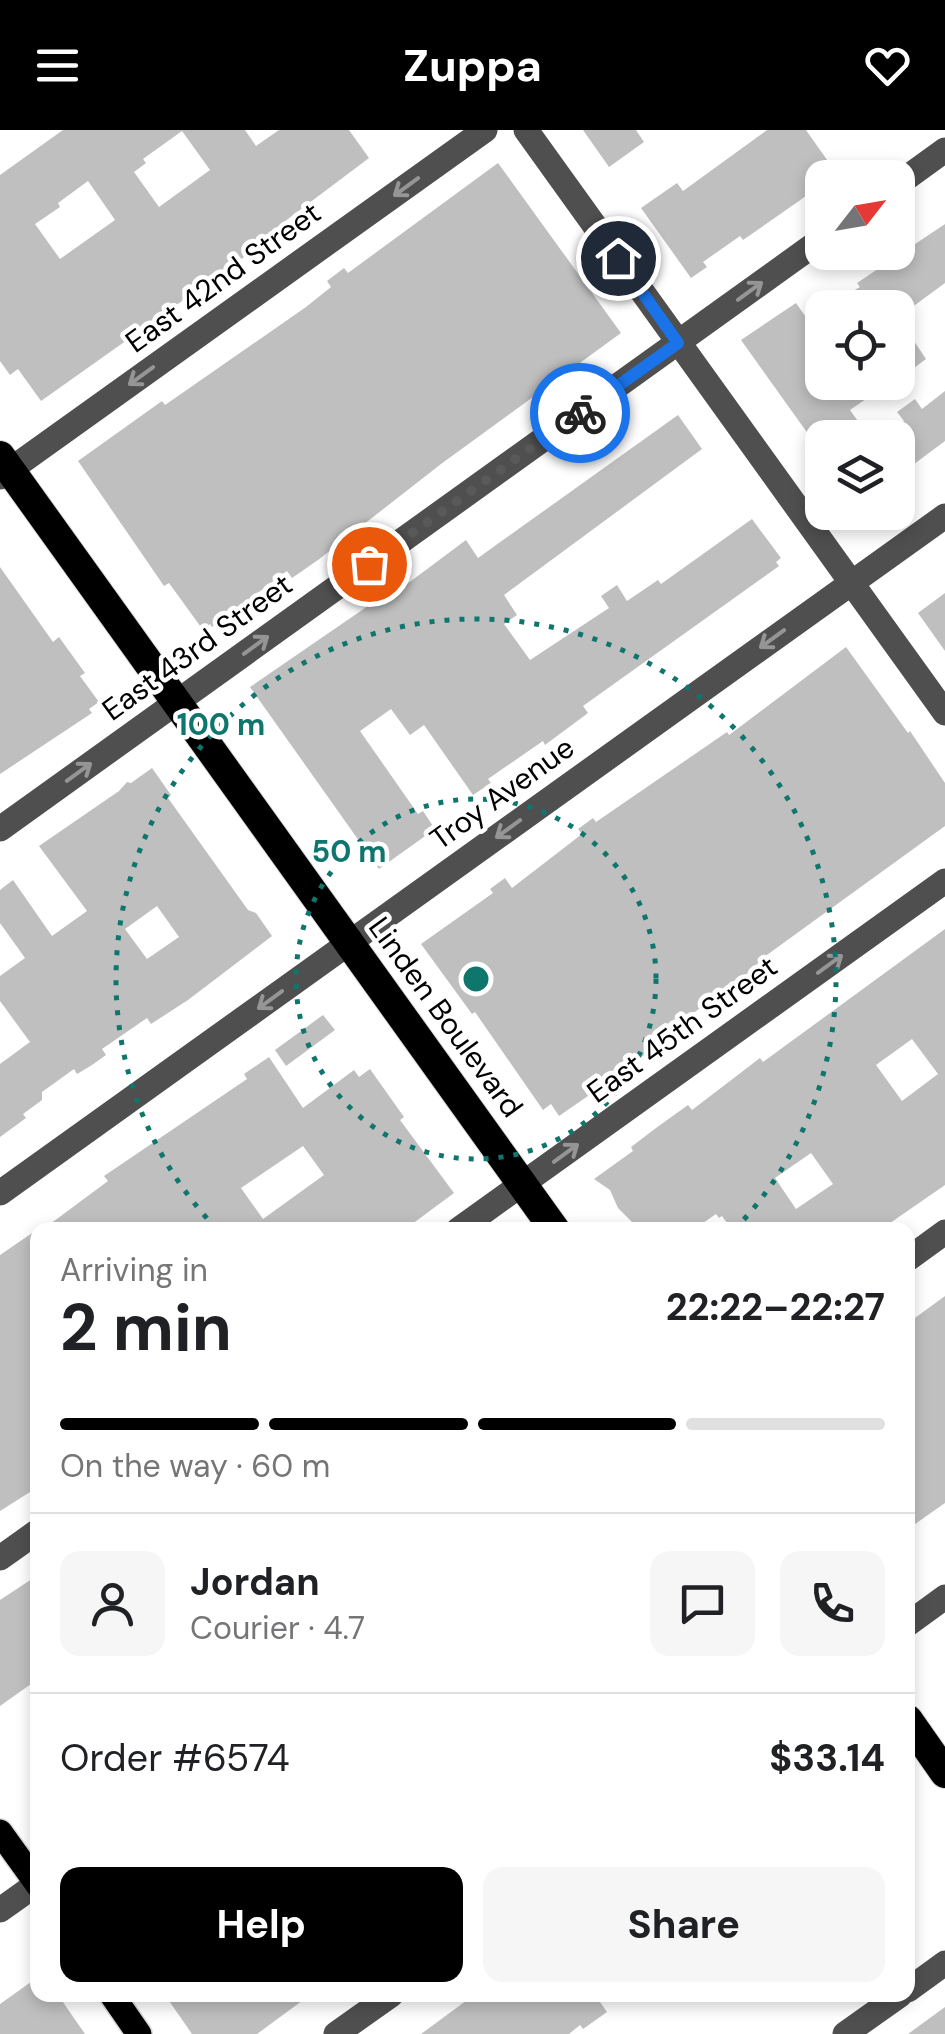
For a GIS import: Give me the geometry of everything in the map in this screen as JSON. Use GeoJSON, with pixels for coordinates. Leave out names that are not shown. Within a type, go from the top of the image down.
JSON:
{"type":"FeatureCollection","features":[{"type":"Feature","properties":{"kind":"highway","name":"Linden Boulevard"},"geometry":{"type":"LineString","coordinates":[[3,468],[177,702],[549,1222]]}},
{"type":"Feature","properties":{"kind":"highway"},"geometry":{"type":"LineString","coordinates":[[915,1730],[945,1773]]}},
{"type":"Feature","properties":{"kind":"main road"},"geometry":{"type":"LineString","coordinates":[[0,1832],[30,1874]]}},
{"type":"Feature","properties":{"kind":"main road"},"geometry":{"type":"LineString","coordinates":[[117,2002],[139,2034]]}},
{"type":"Feature","properties":{"kind":"street","name":"East 42nd Street"},"geometry":{"type":"LineString","coordinates":[[3,468],[485,130]]}},
{"type":"Feature","properties":{"kind":"street"},"geometry":{"type":"LineString","coordinates":[[526,130],[945,713]]}},
{"type":"Feature","properties":{"kind":"street"},"geometry":{"type":"LineString","coordinates":[[915,172],[945,150]]}},
{"type":"Feature","properties":{"kind":"street","name":"East 43rd Street"},"geometry":{"type":"LineString","coordinates":[[0,828],[805,250]]}},
{"type":"Feature","properties":{"kind":"street","name":"Troy Avenue"},"geometry":{"type":"LineString","coordinates":[[0,1194],[945,516]]}},
{"type":"Feature","properties":{"kind":"street","name":"East 45th Street"},"geometry":{"type":"LineString","coordinates":[[469,1222],[945,881]]}},
{"type":"Feature","properties":{"kind":"street"},"geometry":{"type":"LineString","coordinates":[[915,1254],[945,1232]]}},
{"type":"Feature","properties":{"kind":"street"},"geometry":{"type":"LineString","coordinates":[[0,1558],[30,1537]]}},
{"type":"Feature","properties":{"kind":"street"},"geometry":{"type":"LineString","coordinates":[[915,1619],[945,1598]]}},
{"type":"Feature","properties":{"kind":"street"},"geometry":{"type":"LineString","coordinates":[[0,1910],[30,1889]]}},
{"type":"Feature","properties":{"kind":"street"},"geometry":{"type":"LineString","coordinates":[[915,1985],[945,1963]]}},
{"type":"Feature","properties":{"kind":"street"},"geometry":{"type":"LineString","coordinates":[[336,2034],[380,2002]]}},
{"type":"Feature","properties":{"kind":"street"},"geometry":{"type":"LineString","coordinates":[[846,2034],[890,2002]]}},
{"type":"Feature","properties":{"kind":"building"},"geometry":{"type":"Polygon","coordinates":[[[63,130],[245,130],[256,146],[279,130],[349,130],[369,158],[252,246],[254,250],[41,401],[18,369],[10,375],[0,361],[0,175],[63,130]],[[182,131],[143,159],[146,163],[134,172],[159,207],[210,170],[182,131]],[[88,181],[35,224],[60,259],[115,220],[88,181]]]}},
{"type":"Feature","properties":{"kind":"building"},"geometry":{"type":"Polygon","coordinates":[[[583,130],[636,130],[644,142],[609,167],[583,130]]]}},
{"type":"Feature","properties":{"kind":"building"},"geometry":{"type":"Polygon","coordinates":[[[767,130],[806,130],[827,160],[805,160],[805,197],[743,240],[740,236],[703,262],[707,267],[691,278],[641,208],[677,183],[683,191],[767,130]]]}},
{"type":"Feature","properties":{"kind":"building"},"geometry":{"type":"Polygon","coordinates":[[[498,163],[621,333],[441,464],[318,560],[292,578],[287,571],[203,630],[169,583],[164,586],[78,461],[306,307],[331,287],[327,281],[344,268],[348,273],[498,163]]]}},
{"type":"Feature","properties":{"kind":"building"},"geometry":{"type":"Polygon","coordinates":[[[945,224],[945,283],[915,305],[915,290],[855,290],[860,287],[857,283],[876,270],[915,270],[915,244],[945,224]]]}},
{"type":"Feature","properties":{"kind":"building"},"geometry":{"type":"Polygon","coordinates":[[[796,303],[805,316],[805,400],[865,400],[850,410],[857,420],[805,420],[805,430],[741,340],[796,303]]]}},
{"type":"Feature","properties":{"kind":"building"},"geometry":{"type":"Polygon","coordinates":[[[915,342],[926,359],[915,367],[915,342]]]}},
{"type":"Feature","properties":{"kind":"building"},"geometry":{"type":"Polygon","coordinates":[[[945,391],[945,441],[915,463],[915,420],[903,420],[897,412],[915,399],[922,409],[945,391]]]}},
{"type":"Feature","properties":{"kind":"building"},"geometry":{"type":"Polygon","coordinates":[[[678,415],[702,449],[504,595],[517,615],[504,624],[530,660],[609,608],[601,596],[617,585],[627,601],[658,580],[661,584],[752,519],[781,558],[776,562],[779,566],[583,706],[588,713],[545,745],[543,741],[488,779],[491,783],[473,795],[424,725],[410,735],[391,709],[360,731],[418,814],[423,811],[435,829],[379,869],[250,687],[400,584],[403,587],[466,540],[478,558],[678,415]]]}},
{"type":"Feature","properties":{"kind":"building"},"geometry":{"type":"Polygon","coordinates":[[[0,567],[53,642],[59,637],[85,673],[80,676],[99,702],[89,709],[92,713],[0,774],[0,567]]]}},
{"type":"Feature","properties":{"kind":"building"},"geometry":{"type":"Polygon","coordinates":[[[945,593],[945,651],[918,613],[945,593]]]}},
{"type":"Feature","properties":{"kind":"building"},"geometry":{"type":"Polygon","coordinates":[[[846,647],[945,783],[945,826],[760,960],[762,963],[651,1044],[655,1048],[601,1087],[559,1116],[551,1104],[543,1110],[475,1012],[472,1014],[421,944],[493,893],[490,889],[505,878],[512,888],[582,834],[578,829],[593,818],[596,822],[727,732],[729,735],[846,647]]]}},
{"type":"Feature","properties":{"kind":"building"},"geometry":{"type":"Polygon","coordinates":[[[152,768],[171,795],[168,798],[248,910],[256,913],[272,936],[188,1000],[151,1024],[147,1018],[102,1049],[106,1055],[92,1065],[77,1074],[74,1069],[42,1092],[42,1100],[23,1114],[26,1118],[0,1137],[0,1064],[30,1042],[0,1001],[0,976],[25,958],[0,923],[0,890],[13,880],[52,936],[87,911],[39,846],[127,782],[152,768]],[[157,906],[125,929],[147,959],[179,937],[157,906]]]}},
{"type":"Feature","properties":{"kind":"building"},"geometry":{"type":"Polygon","coordinates":[[[945,929],[945,1185],[892,1222],[726,1222],[716,1214],[704,1222],[632,1222],[618,1208],[610,1190],[594,1179],[688,1105],[692,1110],[760,1058],[763,1062],[945,929]],[[912,1039],[876,1065],[902,1101],[938,1074],[912,1039]],[[811,1153],[775,1178],[796,1209],[833,1184],[811,1153]]]}},
{"type":"Feature","properties":{"kind":"building"},"geometry":{"type":"Polygon","coordinates":[[[323,1015],[335,1030],[286,1066],[275,1050],[323,1015]]]}},
{"type":"Feature","properties":{"kind":"building"},"geometry":{"type":"Polygon","coordinates":[[[269,1057],[303,1108],[354,1070],[359,1077],[370,1069],[404,1117],[400,1120],[454,1193],[415,1222],[53,1222],[108,1181],[104,1176],[247,1079],[244,1074],[269,1057]],[[303,1146],[241,1188],[263,1219],[324,1175],[303,1146]]]}},
{"type":"Feature","properties":{"kind":"building"},"geometry":{"type":"Polygon","coordinates":[[[30,1234],[30,1492],[0,1511],[0,1255],[30,1234]]]}},
{"type":"Feature","properties":{"kind":"building"},"geometry":{"type":"Polygon","coordinates":[[[945,1296],[945,1503],[915,1524],[915,1318],[945,1296]]]}},
{"type":"Feature","properties":{"kind":"building"},"geometry":{"type":"Polygon","coordinates":[[[30,1580],[30,1685],[0,1706],[0,1600],[30,1580]]]}},
{"type":"Feature","properties":{"kind":"building"},"geometry":{"type":"Polygon","coordinates":[[[30,1983],[30,2002],[63,2002],[85,2034],[0,2034],[0,2004],[30,1983]]]}},
{"type":"Feature","properties":{"kind":"building"},"geometry":{"type":"Polygon","coordinates":[[[170,2002],[300,2002],[257,2034],[192,2034],[170,2002]]]}},
{"type":"Feature","properties":{"kind":"building"},"geometry":{"type":"Polygon","coordinates":[[[464,2002],[600,2002],[607,2012],[569,2034],[421,2034],[464,2002]]]}},
{"type":"Feature","properties":{"kind":"building"},"geometry":{"type":"Polygon","coordinates":[[[945,2007],[945,2034],[908,2034],[945,2007]]]}},
{"type":"Feature","properties":{"kind":"way so far"},"geometry":{"type":"LineString","coordinates":[[369,564],[580,413]]}},
{"type":"Feature","properties":{"kind":"route"},"geometry":{"type":"LineString","coordinates":[[580,413],[678,343],[618,258]]}}]}
